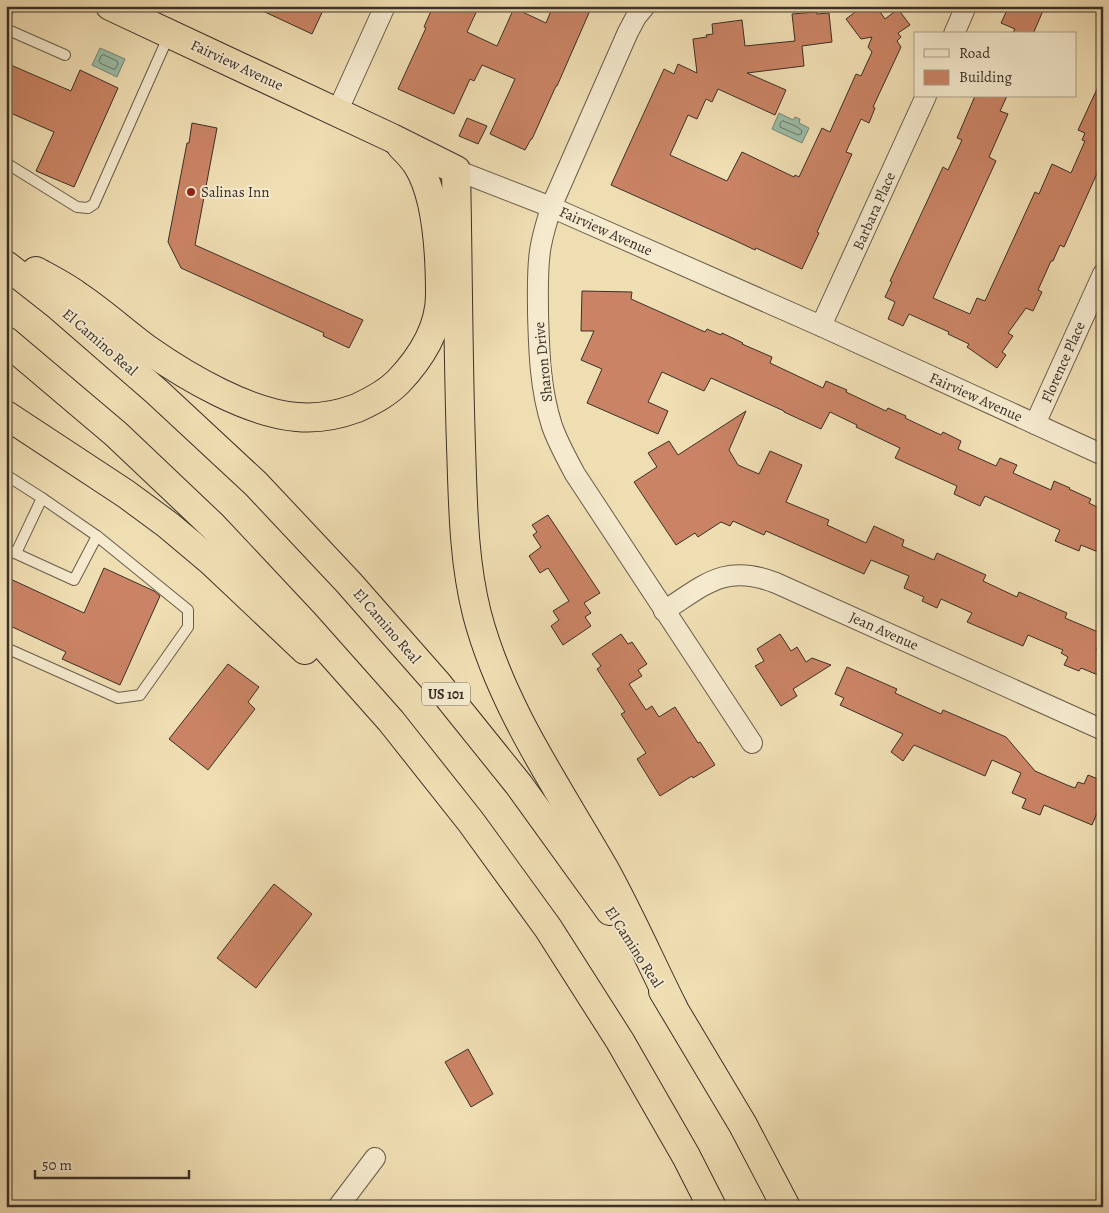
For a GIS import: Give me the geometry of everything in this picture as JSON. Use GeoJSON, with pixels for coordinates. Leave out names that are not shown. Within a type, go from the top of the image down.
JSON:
{"type":"FeatureCollection","features":[{"type":"Feature","properties":{"kind":"highway","name":"Fairview Avenue"},"geometry":{"type":"LineString","coordinates":[[110,6],[392,138],[456,170]]}},
{"type":"Feature","properties":{"kind":"highway"},"geometry":{"type":"LineString","coordinates":[[6,254],[77,295],[153,353],[187,375],[223,393],[266,411],[298,417],[334,415],[380,397],[394,386],[417,359],[430,335],[437,314],[440,299],[440,263],[433,208],[424,178],[417,165],[392,138]]}},
{"type":"Feature","properties":{"kind":"highway"},"geometry":{"type":"LineString","coordinates":[[456,170],[464,531],[477,614],[491,659],[509,702],[605,870],[673,1007]]}},
{"type":"Feature","properties":{"kind":"highway","name":"El Camino Real"},"geometry":{"type":"LineString","coordinates":[[6,265],[57,305],[157,392],[256,484],[349,583],[437,683],[519,785],[599,895],[673,1007],[743,1125],[786,1207]]}},
{"type":"Feature","properties":{"kind":"highway"},"geometry":{"type":"LineString","coordinates":[[6,341],[116,434],[213,526],[304,622],[391,721],[471,822],[548,928],[620,1041],[686,1156],[712,1207]]}},
{"type":"Feature","properties":{"kind":"highway"},"geometry":{"type":"LineString","coordinates":[[6,415],[126,494],[168,524],[212,562],[296,640],[471,822]]}},
{"type":"Feature","properties":{"kind":"street"},"geometry":{"type":"LineString","coordinates":[[337,112],[386,6]]}},
{"type":"Feature","properties":{"kind":"street","name":"Sharon Drive"},"geometry":{"type":"LineString","coordinates":[[645,6],[636,17],[628,32],[551,207],[543,233],[537,276],[542,385],[549,416],[558,440],[576,474],[664,611],[752,742]]}},
{"type":"Feature","properties":{"kind":"street"},"geometry":{"type":"LineString","coordinates":[[955,32],[966,6]]}},
{"type":"Feature","properties":{"kind":"street","name":"Barbara Place"},"geometry":{"type":"LineString","coordinates":[[821,326],[925,98]]}},
{"type":"Feature","properties":{"kind":"street","name":"Fairview Avenue"},"geometry":{"type":"LineString","coordinates":[[456,170],[551,207],[821,326],[1103,454]]}},
{"type":"Feature","properties":{"kind":"street","name":"Florence Place"},"geometry":{"type":"LineString","coordinates":[[1036,424],[1103,274]]}},
{"type":"Feature","properties":{"kind":"street","name":"Jean Avenue"},"geometry":{"type":"LineString","coordinates":[[664,611],[714,580],[733,575],[756,576],[785,587],[1103,730]]}},
{"type":"Feature","properties":{"kind":"street"},"geometry":{"type":"LineString","coordinates":[[338,1207],[375,1158]]}},
{"type":"Feature","properties":{"kind":"lane"},"geometry":{"type":"LineString","coordinates":[[6,14],[10,6]]}},
{"type":"Feature","properties":{"kind":"lane"},"geometry":{"type":"LineString","coordinates":[[6,29],[64,55]]}},
{"type":"Feature","properties":{"kind":"lane"},"geometry":{"type":"LineString","coordinates":[[6,163],[77,207],[88,208],[94,204],[169,34]]}},
{"type":"Feature","properties":{"kind":"lane"},"geometry":{"type":"LineString","coordinates":[[6,476],[97,536],[188,610],[188,627],[140,695],[118,698],[6,648]]}},
{"type":"Feature","properties":{"kind":"lane"},"geometry":{"type":"LineString","coordinates":[[42,498],[11,551],[74,580],[97,536]]}},
{"type":"Feature","properties":{"kind":"water"},"geometry":{"type":"Polygon","coordinates":[[[100,48],[125,59],[117,77],[92,65],[100,48]]]}},
{"type":"Feature","properties":{"kind":"water"},"geometry":{"type":"Polygon","coordinates":[[[779,113],[793,120],[795,117],[800,119],[799,123],[809,128],[802,143],[772,129],[779,113]]]}},
{"type":"Feature","properties":{"kind":"building"},"geometry":{"type":"Polygon","coordinates":[[[252,6],[325,6],[312,34],[252,6]]]}},
{"type":"Feature","properties":{"kind":"building"},"geometry":{"type":"Polygon","coordinates":[[[435,6],[479,6],[467,32],[497,46],[514,8],[546,23],[553,6],[592,6],[557,86],[525,150],[490,134],[515,79],[482,65],[474,81],[470,79],[454,114],[398,89],[426,28],[424,27],[431,11],[433,11],[435,6]]]}},
{"type":"Feature","properties":{"kind":"building"},"geometry":{"type":"Polygon","coordinates":[[[863,6],[876,6],[885,19],[898,9],[910,25],[898,33],[901,37],[897,41],[901,47],[873,107],[875,108],[869,123],[861,119],[846,152],[852,154],[802,269],[756,248],[755,250],[611,185],[664,69],[674,74],[678,64],[697,73],[693,39],[713,34],[712,24],[742,20],[745,46],[795,41],[792,14],[829,13],[832,42],[802,46],[804,66],[747,73],[786,90],[775,115],[718,89],[712,102],[706,99],[697,119],[688,115],[670,155],[727,181],[742,152],[794,177],[795,175],[799,177],[822,128],[830,132],[856,74],[861,76],[872,52],[868,47],[872,37],[861,39],[846,19],[863,6]]]}},
{"type":"Feature","properties":{"kind":"building"},"geometry":{"type":"Polygon","coordinates":[[[1009,6],[1045,6],[1034,32],[1013,32],[1015,29],[1001,23],[1009,6]]]}},
{"type":"Feature","properties":{"kind":"building"},"geometry":{"type":"Polygon","coordinates":[[[6,63],[71,91],[80,70],[118,88],[74,187],[36,171],[54,132],[6,111],[6,63]]]}},
{"type":"Feature","properties":{"kind":"building"},"geometry":{"type":"Polygon","coordinates":[[[1103,76],[1103,149],[1101,148],[1097,158],[1103,160],[1064,247],[1060,245],[1053,261],[1051,261],[1038,290],[1042,292],[1033,311],[1026,308],[1008,333],[1013,336],[1002,352],[1006,355],[997,368],[967,347],[969,344],[948,334],[949,332],[909,314],[903,326],[888,319],[895,302],[885,297],[892,282],[890,281],[943,167],[948,170],[962,140],[957,138],[974,98],[1006,98],[1000,111],[1008,114],[989,157],[996,161],[933,298],[970,314],[977,298],[985,301],[1035,192],[1039,194],[1052,164],[1071,173],[1085,141],[1082,140],[1085,133],[1078,130],[1103,76]]]}},
{"type":"Feature","properties":{"kind":"building"},"geometry":{"type":"Polygon","coordinates":[[[467,118],[487,126],[478,144],[459,136],[467,118]]]}},
{"type":"Feature","properties":{"kind":"building","name":"Salinas Inn"},"geometry":{"type":"Polygon","coordinates":[[[192,123],[217,128],[195,245],[363,320],[349,348],[323,336],[324,333],[181,268],[168,242],[192,123]]]}},
{"type":"Feature","properties":{"kind":"building"},"geometry":{"type":"Polygon","coordinates":[[[582,291],[632,292],[631,299],[705,332],[707,329],[721,335],[722,333],[772,357],[770,363],[823,388],[826,381],[886,411],[888,408],[906,416],[905,418],[941,435],[943,432],[961,441],[958,449],[996,466],[1000,458],[1017,465],[1013,473],[1051,490],[1054,481],[1070,488],[1091,499],[1089,503],[1103,510],[1103,554],[1081,545],[1079,551],[1055,541],[1060,530],[985,496],[980,506],[954,494],[957,486],[895,458],[900,448],[830,412],[821,429],[711,378],[704,391],[662,372],[648,402],[668,411],[658,434],[587,403],[602,369],[581,360],[594,331],[581,331],[582,291]]]}},
{"type":"Feature","properties":{"kind":"building"},"geometry":{"type":"Polygon","coordinates":[[[746,411],[729,450],[738,465],[759,474],[770,451],[802,465],[786,502],[829,520],[827,525],[866,543],[874,526],[904,540],[902,546],[934,560],[937,553],[986,575],[983,581],[1017,597],[1019,592],[1067,613],[1065,618],[1103,634],[1096,650],[1103,653],[1103,677],[1081,668],[1079,671],[1064,665],[1068,657],[1061,653],[1063,650],[1028,635],[1023,646],[967,622],[972,613],[941,599],[937,608],[922,601],[924,597],[904,588],[909,576],[871,560],[864,574],[766,531],[764,535],[733,521],[730,526],[721,522],[698,537],[695,533],[676,545],[634,482],[657,467],[648,453],[669,441],[678,455],[746,411]]]}},
{"type":"Feature","properties":{"kind":"building"},"geometry":{"type":"Polygon","coordinates":[[[548,515],[600,593],[584,603],[591,613],[585,617],[591,626],[563,645],[551,626],[559,620],[553,611],[569,601],[548,568],[540,573],[529,556],[541,547],[533,535],[537,532],[532,525],[548,515]]]}},
{"type":"Feature","properties":{"kind":"building"},"geometry":{"type":"Polygon","coordinates":[[[104,568],[154,591],[160,596],[120,685],[62,659],[66,652],[6,624],[6,577],[84,613],[104,568]]]}},
{"type":"Feature","properties":{"kind":"building"},"geometry":{"type":"Polygon","coordinates":[[[621,634],[628,644],[632,642],[647,664],[638,670],[642,676],[629,684],[646,710],[652,706],[659,717],[675,707],[698,743],[700,742],[715,765],[693,778],[692,776],[660,796],[637,759],[646,753],[621,714],[625,712],[597,669],[601,666],[592,654],[621,634]]]}},
{"type":"Feature","properties":{"kind":"building"},"geometry":{"type":"Polygon","coordinates":[[[780,634],[791,651],[797,647],[806,662],[812,658],[831,665],[793,689],[797,696],[781,706],[755,666],[764,661],[757,649],[780,634]]]}},
{"type":"Feature","properties":{"kind":"building"},"geometry":{"type":"Polygon","coordinates":[[[228,664],[259,687],[248,702],[255,709],[208,770],[169,739],[228,664]]]}},
{"type":"Feature","properties":{"kind":"building"},"geometry":{"type":"Polygon","coordinates":[[[847,667],[897,689],[895,693],[941,714],[943,710],[1006,737],[1035,771],[1075,788],[1078,782],[1084,784],[1088,775],[1103,781],[1103,815],[1097,813],[1092,825],[1044,805],[1040,815],[1022,808],[1026,799],[1012,793],[1021,773],[992,760],[985,776],[914,745],[903,761],[891,752],[903,734],[840,705],[844,698],[835,694],[847,667]]]}},
{"type":"Feature","properties":{"kind":"building"},"geometry":{"type":"Polygon","coordinates":[[[274,884],[312,914],[256,988],[217,958],[274,884]]]}},
{"type":"Feature","properties":{"kind":"building"},"geometry":{"type":"Polygon","coordinates":[[[468,1049],[493,1094],[471,1107],[445,1062],[468,1049]]]}},
{"type":"Feature","properties":{"kind":"place","name":"Salinas Inn"},"geometry":{"type":"Point","coordinates":[191,192]}}]}
